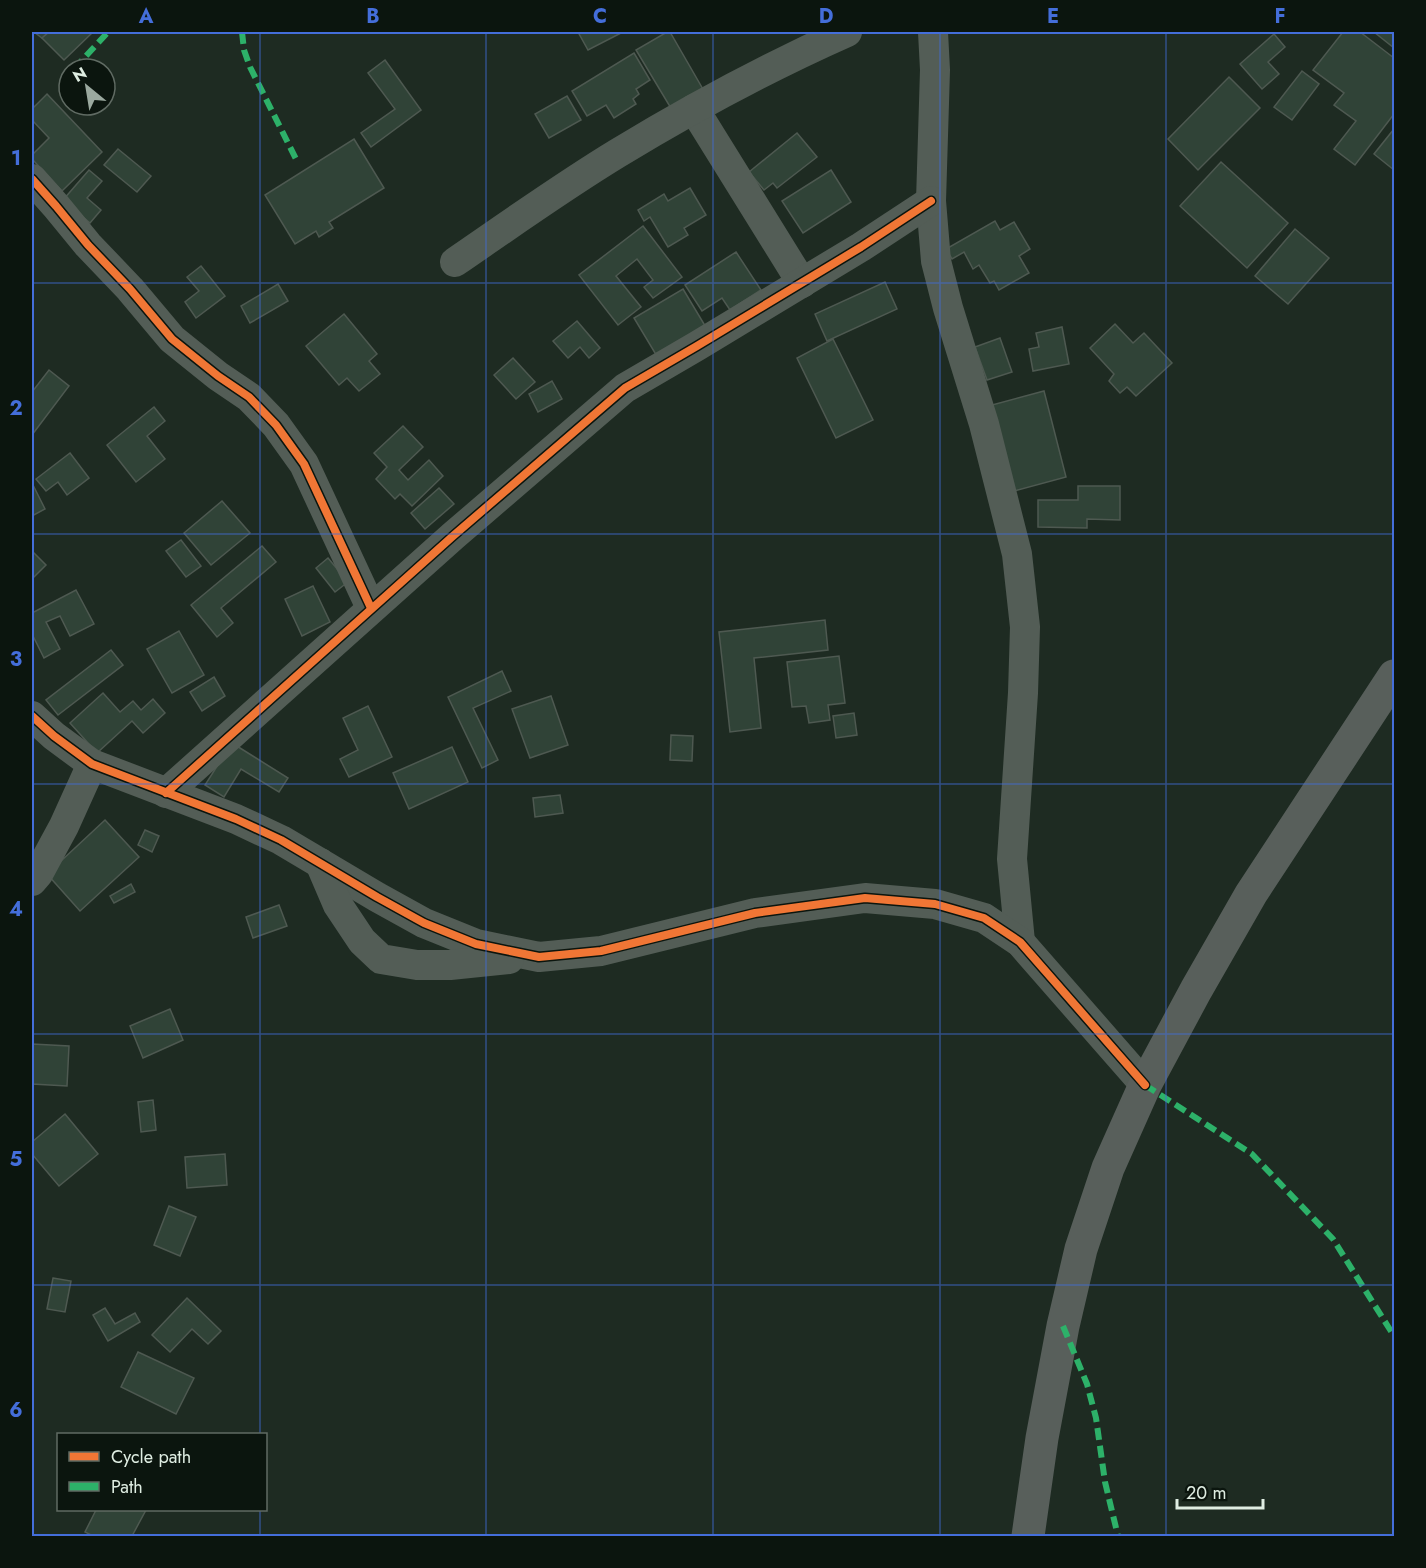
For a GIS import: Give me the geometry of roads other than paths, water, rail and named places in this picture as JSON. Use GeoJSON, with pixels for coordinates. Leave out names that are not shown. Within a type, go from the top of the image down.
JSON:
{"type":"FeatureCollection","features":[{"type":"Feature","properties":{"kind":"main road"},"geometry":{"type":"LineString","coordinates":[[1028,1536],[1042,1438],[1063,1326],[1081,1249],[1108,1168],[1145,1085],[1251,894],[1395,676]]}},
{"type":"Feature","properties":{"kind":"street"},"geometry":{"type":"LineString","coordinates":[[455,262],[539,204],[694,109],[753,76],[846,32]]}},
{"type":"Feature","properties":{"kind":"street"},"geometry":{"type":"LineString","coordinates":[[933,32],[935,70],[931,201],[936,261],[984,424],[1017,554],[1025,627],[1012,859],[1020,942]]}},
{"type":"Feature","properties":{"kind":"street"},"geometry":{"type":"LineString","coordinates":[[694,109],[802,283]]}},
{"type":"Feature","properties":{"kind":"street"},"geometry":{"type":"LineString","coordinates":[[32,179],[172,339],[218,376],[249,397],[276,425],[304,464],[371,609]]}},
{"type":"Feature","properties":{"kind":"street"},"geometry":{"type":"LineString","coordinates":[[166,793],[371,609],[554,448],[626,388],[861,247],[931,201]]}},
{"type":"Feature","properties":{"kind":"street"},"geometry":{"type":"LineString","coordinates":[[32,716],[54,736],[92,764],[236,819],[281,840],[424,922],[476,944],[539,957]]}},
{"type":"Feature","properties":{"kind":"street"},"geometry":{"type":"LineString","coordinates":[[32,881],[64,826],[92,764]]}},
{"type":"Feature","properties":{"kind":"street"},"geometry":{"type":"LineString","coordinates":[[320,863],[338,905],[362,941],[381,959],[417,965],[450,965],[602,951],[755,913],[865,898],[935,904],[984,918],[1020,942],[1145,1085]]}}]}
